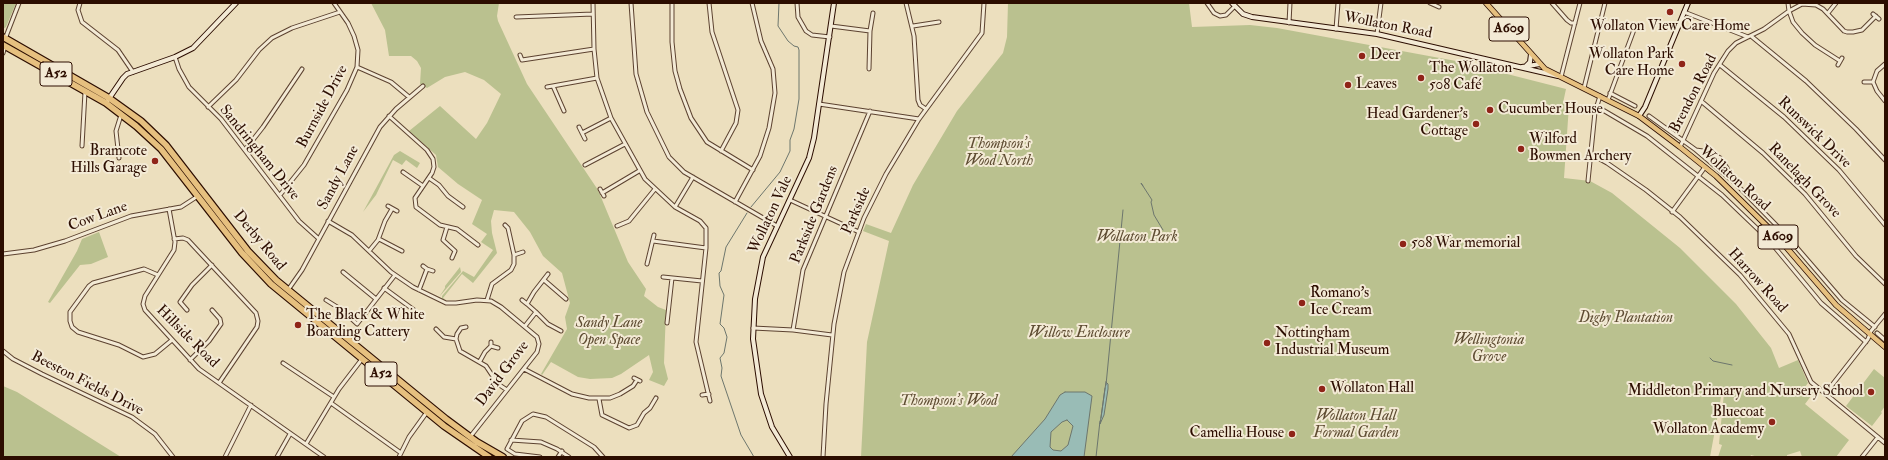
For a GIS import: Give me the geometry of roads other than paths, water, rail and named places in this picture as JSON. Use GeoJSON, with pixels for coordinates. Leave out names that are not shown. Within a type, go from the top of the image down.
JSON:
{"type":"FeatureCollection","features":[{"type":"Feature","properties":{"kind":"highway","name":"Derby Road"},"geometry":{"type":"LineString","coordinates":[[4,38],[109,98],[141,121],[166,145],[261,266],[288,290],[470,437],[496,455],[503,457]]}},
{"type":"Feature","properties":{"kind":"highway","name":"Derby Road"},"geometry":{"type":"LineString","coordinates":[[4,46],[106,103],[121,114],[161,149],[242,253],[271,284],[427,412],[488,457]]}},
{"type":"Feature","properties":{"kind":"main road","name":"A609"},"geometry":{"type":"LineString","coordinates":[[1486,3],[1531,54]]}},
{"type":"Feature","properties":{"kind":"main road","name":"Wollaton Road"},"geometry":{"type":"LineString","coordinates":[[1531,54],[1540,65],[1560,77],[1639,116],[1680,146],[1729,188],[1774,232],[1836,305],[1885,347]]}},
{"type":"Feature","properties":{"kind":"street"},"geometry":{"type":"LineString","coordinates":[[4,38],[19,3]]}},
{"type":"Feature","properties":{"kind":"street"},"geometry":{"type":"LineString","coordinates":[[80,3],[79,14],[82,22],[118,50],[132,72]]}},
{"type":"Feature","properties":{"kind":"street"},"geometry":{"type":"LineString","coordinates":[[106,103],[122,78],[132,72],[186,52],[199,42],[236,3]]}},
{"type":"Feature","properties":{"kind":"street","name":"Burnside Drive"},"geometry":{"type":"LineString","coordinates":[[280,195],[304,165],[347,90],[357,67],[358,50],[354,36],[334,3]]}},
{"type":"Feature","properties":{"kind":"street"},"geometry":{"type":"LineString","coordinates":[[593,3],[594,49],[597,78],[611,118],[639,171],[655,189],[675,207],[704,225],[706,232],[706,248],[702,281],[701,312],[696,347],[710,401]]}},
{"type":"Feature","properties":{"kind":"street"},"geometry":{"type":"LineString","coordinates":[[631,3],[636,74],[647,112],[669,157],[678,167],[693,177],[777,226]]}},
{"type":"Feature","properties":{"kind":"street"},"geometry":{"type":"LineString","coordinates":[[672,3],[672,42],[675,70],[680,89],[696,127],[707,142],[753,170]]}},
{"type":"Feature","properties":{"kind":"street"},"geometry":{"type":"LineString","coordinates":[[710,3],[712,32],[738,110],[736,123],[721,151]]}},
{"type":"Feature","properties":{"kind":"street"},"geometry":{"type":"LineString","coordinates":[[734,202],[760,156],[769,128],[775,93],[773,70],[761,41],[752,3]]}},
{"type":"Feature","properties":{"kind":"street"},"geometry":{"type":"LineString","coordinates":[[797,3],[798,17],[806,31],[812,35],[830,37]]}},
{"type":"Feature","properties":{"kind":"street","name":"Wollaton Vale"},"geometry":{"type":"LineString","coordinates":[[790,457],[772,427],[764,405],[757,372],[753,328],[760,268],[763,257],[809,158],[830,37],[834,3]]}},
{"type":"Feature","properties":{"kind":"street"},"geometry":{"type":"LineString","coordinates":[[906,3],[913,26],[918,100],[920,105],[926,109]]}},
{"type":"Feature","properties":{"kind":"street","name":"Parkside"},"geometry":{"type":"LineString","coordinates":[[823,457],[832,336],[844,272],[859,232],[886,174],[919,119],[982,33],[984,3]]}},
{"type":"Feature","properties":{"kind":"street"},"geometry":{"type":"LineString","coordinates":[[1207,3],[1214,13],[1220,16],[1226,15],[1233,5]]}},
{"type":"Feature","properties":{"kind":"street"},"geometry":{"type":"LineString","coordinates":[[1289,23],[1290,3]]}},
{"type":"Feature","properties":{"kind":"street"},"geometry":{"type":"LineString","coordinates":[[1336,29],[1338,3]]}},
{"type":"Feature","properties":{"kind":"street"},"geometry":{"type":"LineString","coordinates":[[1377,34],[1381,3]]}},
{"type":"Feature","properties":{"kind":"street"},"geometry":{"type":"LineString","coordinates":[[1430,3],[1439,7]]}},
{"type":"Feature","properties":{"kind":"street"},"geometry":{"type":"LineString","coordinates":[[1552,3],[1567,20],[1571,23],[1575,23]]}},
{"type":"Feature","properties":{"kind":"street"},"geometry":{"type":"LineString","coordinates":[[1560,77],[1580,3]]}},
{"type":"Feature","properties":{"kind":"street"},"geometry":{"type":"LineString","coordinates":[[1584,88],[1605,3]]}},
{"type":"Feature","properties":{"kind":"street"},"geometry":{"type":"LineString","coordinates":[[1639,116],[1645,107],[1688,3]]}},
{"type":"Feature","properties":{"kind":"street"},"geometry":{"type":"LineString","coordinates":[[1788,3],[1788,11],[1793,22],[1815,45],[1841,60],[1838,65]]}},
{"type":"Feature","properties":{"kind":"street"},"geometry":{"type":"LineString","coordinates":[[1828,13],[1836,3]]}},
{"type":"Feature","properties":{"kind":"street","name":"Brendon Road"},"geometry":{"type":"LineString","coordinates":[[1680,146],[1701,101],[1732,46],[1764,29],[1788,11],[1802,4],[1816,5],[1828,13],[1846,32],[1862,30],[1876,16]]}},
{"type":"Feature","properties":{"kind":"street","name":"Wollaton Road"},"geometry":{"type":"LineString","coordinates":[[1233,5],[1243,14],[1252,18],[1377,34],[1560,77]]}},
{"type":"Feature","properties":{"kind":"street"},"geometry":{"type":"LineString","coordinates":[[208,107],[236,80],[259,50],[272,38],[292,28],[340,12]]}},
{"type":"Feature","properties":{"kind":"street"},"geometry":{"type":"LineString","coordinates":[[1684,12],[1749,36],[1806,81],[1856,129],[1885,160]]}},
{"type":"Feature","properties":{"kind":"street"},"geometry":{"type":"LineString","coordinates":[[869,68],[870,31],[873,13]]}},
{"type":"Feature","properties":{"kind":"street"},"geometry":{"type":"LineString","coordinates":[[516,17],[593,14]]}},
{"type":"Feature","properties":{"kind":"street"},"geometry":{"type":"LineString","coordinates":[[529,16],[529,22]]}},
{"type":"Feature","properties":{"kind":"street"},"geometry":{"type":"LineString","coordinates":[[913,26],[939,22]]}},
{"type":"Feature","properties":{"kind":"street"},"geometry":{"type":"LineString","coordinates":[[831,26],[870,31]]}},
{"type":"Feature","properties":{"kind":"street"},"geometry":{"type":"LineString","coordinates":[[1608,100],[1635,27]]}},
{"type":"Feature","properties":{"kind":"street"},"geometry":{"type":"LineString","coordinates":[[3,53],[4,46]]}},
{"type":"Feature","properties":{"kind":"street"},"geometry":{"type":"LineString","coordinates":[[520,55],[522,60],[594,49]]}},
{"type":"Feature","properties":{"kind":"street"},"geometry":{"type":"LineString","coordinates":[[1526,66],[1530,63],[1531,54]]}},
{"type":"Feature","properties":{"kind":"street","name":"Sandringham Drive"},"geometry":{"type":"LineString","coordinates":[[175,57],[179,69],[189,87],[229,128],[299,220],[319,239]]}},
{"type":"Feature","properties":{"kind":"street"},"geometry":{"type":"LineString","coordinates":[[1885,64],[1880,67],[1875,74],[1873,82],[1878,93],[1885,101]]}},
{"type":"Feature","properties":{"kind":"street"},"geometry":{"type":"LineString","coordinates":[[1537,72],[1541,68],[1540,65]]}},
{"type":"Feature","properties":{"kind":"street","name":"Wollaton Road"},"geometry":{"type":"LineString","coordinates":[[1519,67],[1540,65]]}},
{"type":"Feature","properties":{"kind":"street","name":"Runswick Drive"},"geometry":{"type":"LineString","coordinates":[[1720,65],[1784,117],[1839,170],[1885,225]]}},
{"type":"Feature","properties":{"kind":"street"},"geometry":{"type":"LineString","coordinates":[[357,67],[391,82],[409,97]]}},
{"type":"Feature","properties":{"kind":"street"},"geometry":{"type":"LineString","coordinates":[[245,150],[263,127],[302,69]]}},
{"type":"Feature","properties":{"kind":"street"},"geometry":{"type":"LineString","coordinates":[[547,87],[597,78]]}},
{"type":"Feature","properties":{"kind":"street"},"geometry":{"type":"LineString","coordinates":[[1864,82],[1873,82]]}},
{"type":"Feature","properties":{"kind":"street","name":"Sandy Lane"},"geometry":{"type":"LineString","coordinates":[[288,290],[302,270],[373,139],[388,116],[423,86]]}},
{"type":"Feature","properties":{"kind":"street"},"geometry":{"type":"LineString","coordinates":[[553,86],[564,111]]}},
{"type":"Feature","properties":{"kind":"street"},"geometry":{"type":"LineString","coordinates":[[82,146],[85,91]]}},
{"type":"Feature","properties":{"kind":"street"},"geometry":{"type":"LineString","coordinates":[[1610,93],[1635,106]]}},
{"type":"Feature","properties":{"kind":"street"},"geometry":{"type":"LineString","coordinates":[[1588,181],[1589,153],[1596,106],[1600,96]]}},
{"type":"Feature","properties":{"kind":"street","name":"Ranelagh Grove"},"geometry":{"type":"LineString","coordinates":[[1701,101],[1763,153],[1800,189],[1856,256],[1885,284]]}},
{"type":"Feature","properties":{"kind":"street"},"geometry":{"type":"LineString","coordinates":[[819,104],[919,119]]}},
{"type":"Feature","properties":{"kind":"street"},"geometry":{"type":"LineString","coordinates":[[562,107],[567,105]]}},
{"type":"Feature","properties":{"kind":"street","name":"Wollaton Road"},"geometry":{"type":"LineString","coordinates":[[1596,106],[1647,136],[1699,176],[1764,235],[1821,303],[1866,342]]}},
{"type":"Feature","properties":{"kind":"street","name":"Parkside Gardens"},"geometry":{"type":"LineString","coordinates":[[793,330],[803,270],[870,111]]}},
{"type":"Feature","properties":{"kind":"street"},"geometry":{"type":"LineString","coordinates":[[119,158],[116,131],[121,114]]}},
{"type":"Feature","properties":{"kind":"street"},"geometry":{"type":"LineString","coordinates":[[388,116],[432,155],[434,166],[429,178],[415,198],[416,207],[437,223],[457,229],[478,245]]}},
{"type":"Feature","properties":{"kind":"street","name":"Wollaton Road"},"geometry":{"type":"LineString","coordinates":[[1649,116],[1684,140],[1730,179],[1785,234],[1842,300],[1875,327]]}},
{"type":"Feature","properties":{"kind":"street"},"geometry":{"type":"LineString","coordinates":[[582,134],[611,118]]}},
{"type":"Feature","properties":{"kind":"street"},"geometry":{"type":"LineString","coordinates":[[579,127],[585,139]]}},
{"type":"Feature","properties":{"kind":"street"},"geometry":{"type":"LineString","coordinates":[[585,165],[625,144]]}},
{"type":"Feature","properties":{"kind":"street"},"geometry":{"type":"LineString","coordinates":[[1696,150],[1708,151],[1720,158],[1727,168],[1730,179]]}},
{"type":"Feature","properties":{"kind":"street","name":"Harrow Road"},"geometry":{"type":"LineString","coordinates":[[1589,153],[1626,175],[1711,246],[1763,301],[1789,334],[1811,382],[1885,443]]}},
{"type":"Feature","properties":{"kind":"street"},"geometry":{"type":"LineString","coordinates":[[1672,212],[1705,167]]}},
{"type":"Feature","properties":{"kind":"street"},"geometry":{"type":"LineString","coordinates":[[602,193],[639,171]]}},
{"type":"Feature","properties":{"kind":"street"},"geometry":{"type":"LineString","coordinates":[[403,172],[423,186]]}},
{"type":"Feature","properties":{"kind":"street"},"geometry":{"type":"LineString","coordinates":[[675,207],[693,177]]}},
{"type":"Feature","properties":{"kind":"street"},"geometry":{"type":"LineString","coordinates":[[429,178],[439,185],[448,196],[464,207]]}},
{"type":"Feature","properties":{"kind":"street"},"geometry":{"type":"LineString","coordinates":[[617,226],[629,221],[655,189]]}},
{"type":"Feature","properties":{"kind":"street","name":"Cow Lane"},"geometry":{"type":"LineString","coordinates":[[3,254],[34,250],[65,241],[131,216],[184,205],[198,196]]}},
{"type":"Feature","properties":{"kind":"street"},"geometry":{"type":"LineString","coordinates":[[790,200],[859,232]]}},
{"type":"Feature","properties":{"kind":"street"},"geometry":{"type":"LineString","coordinates":[[388,206],[397,211]]}},
{"type":"Feature","properties":{"kind":"street"},"geometry":{"type":"LineString","coordinates":[[369,251],[379,239],[385,221],[392,208]]}},
{"type":"Feature","properties":{"kind":"street","name":"Hillside Road"},"geometry":{"type":"LineString","coordinates":[[169,209],[174,239],[174,250],[145,296],[144,307],[148,314],[199,369],[324,457]]}},
{"type":"Feature","properties":{"kind":"street"},"geometry":{"type":"LineString","coordinates":[[328,221],[352,235],[395,275],[419,290],[450,304],[487,300],[492,284],[512,268],[514,255],[508,227]]}},
{"type":"Feature","properties":{"kind":"street"},"geometry":{"type":"LineString","coordinates":[[447,227],[443,240],[455,251],[452,258]]}},
{"type":"Feature","properties":{"kind":"street"},"geometry":{"type":"LineString","coordinates":[[647,264],[654,235]]}},
{"type":"Feature","properties":{"kind":"street"},"geometry":{"type":"LineString","coordinates":[[174,239],[186,238],[254,310],[258,322],[255,330],[219,383]]}},
{"type":"Feature","properties":{"kind":"street"},"geometry":{"type":"LineString","coordinates":[[379,239],[402,251]]}},
{"type":"Feature","properties":{"kind":"street"},"geometry":{"type":"LineString","coordinates":[[653,241],[706,248]]}},
{"type":"Feature","properties":{"kind":"street"},"geometry":{"type":"LineString","coordinates":[[514,255],[523,252]]}},
{"type":"Feature","properties":{"kind":"street"},"geometry":{"type":"LineString","coordinates":[[188,310],[180,302],[192,285],[212,265]]}},
{"type":"Feature","properties":{"kind":"street"},"geometry":{"type":"LineString","coordinates":[[423,266],[433,271]]}},
{"type":"Feature","properties":{"kind":"street"},"geometry":{"type":"LineString","coordinates":[[158,275],[144,269],[93,283],[89,286],[70,312],[70,321],[72,327],[78,332],[144,357],[155,354],[172,340]]}},
{"type":"Feature","properties":{"kind":"street"},"geometry":{"type":"LineString","coordinates":[[419,290],[427,269]]}},
{"type":"Feature","properties":{"kind":"street"},"geometry":{"type":"LineString","coordinates":[[343,272],[349,275],[376,299]]}},
{"type":"Feature","properties":{"kind":"street"},"geometry":{"type":"LineString","coordinates":[[527,304],[548,274]]}},
{"type":"Feature","properties":{"kind":"street"},"geometry":{"type":"LineString","coordinates":[[326,300],[342,310],[356,326],[395,275]]}},
{"type":"Feature","properties":{"kind":"street"},"geometry":{"type":"LineString","coordinates":[[663,277],[702,281]]}},
{"type":"Feature","properties":{"kind":"street"},"geometry":{"type":"LineString","coordinates":[[666,323],[672,278]]}},
{"type":"Feature","properties":{"kind":"street"},"geometry":{"type":"LineString","coordinates":[[544,280],[565,297]]}},
{"type":"Feature","properties":{"kind":"street"},"geometry":{"type":"LineString","coordinates":[[384,288],[414,310]]}},
{"type":"Feature","properties":{"kind":"street"},"geometry":{"type":"LineString","coordinates":[[330,303],[333,299]]}},
{"type":"Feature","properties":{"kind":"street","name":"David Grove"},"geometry":{"type":"LineString","coordinates":[[470,437],[537,352],[539,344],[535,334],[501,306],[487,300]]}},
{"type":"Feature","properties":{"kind":"street"},"geometry":{"type":"LineString","coordinates":[[522,300],[548,324],[558,331]]}},
{"type":"Feature","properties":{"kind":"street"},"geometry":{"type":"LineString","coordinates":[[190,360],[209,341],[221,324],[220,319],[212,310]]}},
{"type":"Feature","properties":{"kind":"street"},"geometry":{"type":"LineString","coordinates":[[525,326],[536,312]]}},
{"type":"Feature","properties":{"kind":"street"},"geometry":{"type":"LineString","coordinates":[[1825,394],[1866,342],[1885,314]]}},
{"type":"Feature","properties":{"kind":"street"},"geometry":{"type":"LineString","coordinates":[[458,325],[461,328]]}},
{"type":"Feature","properties":{"kind":"street"},"geometry":{"type":"LineString","coordinates":[[461,328],[466,327]]}},
{"type":"Feature","properties":{"kind":"street"},"geometry":{"type":"LineString","coordinates":[[461,328],[456,339],[459,348],[462,352],[480,361],[489,368],[496,380],[507,390]]}},
{"type":"Feature","properties":{"kind":"street"},"geometry":{"type":"LineString","coordinates":[[753,328],[793,330],[832,336]]}},
{"type":"Feature","properties":{"kind":"street"},"geometry":{"type":"LineString","coordinates":[[436,329],[446,338],[456,339]]}},
{"type":"Feature","properties":{"kind":"street"},"geometry":{"type":"LineString","coordinates":[[439,333],[443,330]]}},
{"type":"Feature","properties":{"kind":"street"},"geometry":{"type":"LineString","coordinates":[[1877,333],[1885,340]]}},
{"type":"Feature","properties":{"kind":"street"},"geometry":{"type":"LineString","coordinates":[[480,361],[491,344],[498,348]]}},
{"type":"Feature","properties":{"kind":"street","name":"Beeston Fields Drive"},"geometry":{"type":"LineString","coordinates":[[3,351],[14,359],[42,374],[132,417],[155,434],[174,457]]}},
{"type":"Feature","properties":{"kind":"street"},"geometry":{"type":"LineString","coordinates":[[306,444],[334,397],[362,359]]}},
{"type":"Feature","properties":{"kind":"street"},"geometry":{"type":"LineString","coordinates":[[283,363],[334,397]]}},
{"type":"Feature","properties":{"kind":"street"},"geometry":{"type":"LineString","coordinates":[[524,369],[572,394],[584,398],[598,399],[620,394],[633,386],[637,380]]}},
{"type":"Feature","properties":{"kind":"street"},"geometry":{"type":"LineString","coordinates":[[702,395],[709,394]]}},
{"type":"Feature","properties":{"kind":"street"},"geometry":{"type":"LineString","coordinates":[[598,399],[600,414],[624,427],[634,427],[656,398]]}},
{"type":"Feature","properties":{"kind":"street"},"geometry":{"type":"LineString","coordinates":[[331,403],[401,453]]}},
{"type":"Feature","properties":{"kind":"street"},"geometry":{"type":"LineString","coordinates":[[225,457],[250,405]]}},
{"type":"Feature","properties":{"kind":"street"},"geometry":{"type":"LineString","coordinates":[[399,457],[409,436],[427,412]]}},
{"type":"Feature","properties":{"kind":"street"},"geometry":{"type":"LineString","coordinates":[[503,457],[524,418],[530,415],[538,414],[546,417],[594,446],[603,457]]}},
{"type":"Feature","properties":{"kind":"street"},"geometry":{"type":"LineString","coordinates":[[637,416],[641,418]]}},
{"type":"Feature","properties":{"kind":"street"},"geometry":{"type":"LineString","coordinates":[[277,457],[290,434]]}},
{"type":"Feature","properties":{"kind":"street"},"geometry":{"type":"LineString","coordinates":[[1862,457],[1878,437]]}},
{"type":"Feature","properties":{"kind":"street"},"geometry":{"type":"LineString","coordinates":[[511,440],[535,441],[562,451],[569,457]]}},
{"type":"Feature","properties":{"kind":"street"},"geometry":{"type":"LineString","coordinates":[[507,449],[515,454],[540,457]]}},
{"type":"Feature","properties":{"kind":"street"},"geometry":{"type":"LineString","coordinates":[[480,451],[484,457]]}},
{"type":"Feature","properties":{"kind":"street"},"geometry":{"type":"LineString","coordinates":[[558,457],[562,451]]}},
{"type":"Feature","properties":{"kind":"water"},"geometry":{"type":"Polygon","coordinates":[[[1106,382],[1108,384],[1108,389],[1104,415],[1100,424],[1106,382]]]}},
{"type":"Feature","properties":{"kind":"water"},"geometry":{"type":"Polygon","coordinates":[[[1065,392],[1085,392],[1092,396],[1084,457],[1011,457],[1045,419],[1060,395],[1065,392]],[[1067,420],[1062,422],[1051,432],[1050,447],[1053,450],[1061,451],[1068,445],[1073,426],[1067,420]]]}},
{"type":"Feature","properties":{"kind":"waterway"},"geometry":{"type":"LineString","coordinates":[[751,207],[780,172],[790,151],[790,140],[794,129],[799,99],[799,50],[798,47],[794,46],[788,41],[778,26],[779,3]]}},
{"type":"Feature","properties":{"kind":"waterway"},"geometry":{"type":"LineString","coordinates":[[1143,186],[1141,183],[1152,200],[1151,202],[1154,215],[1163,230]]}},
{"type":"Feature","properties":{"kind":"waterway"},"geometry":{"type":"LineString","coordinates":[[1106,385],[1123,210]]}},
{"type":"Feature","properties":{"kind":"waterway"},"geometry":{"type":"LineString","coordinates":[[747,213],[726,247],[721,271],[719,273],[720,286],[724,295],[720,324],[724,328],[727,337],[724,353],[720,358],[722,368],[721,376],[741,435],[754,457]]}},
{"type":"Feature","properties":{"kind":"waterway"},"geometry":{"type":"LineString","coordinates":[[1143,238],[1147,241]]}},
{"type":"Feature","properties":{"kind":"waterway"},"geometry":{"type":"LineString","coordinates":[[1710,358],[1713,361],[1732,365]]}},
{"type":"Feature","properties":{"kind":"waterway"},"geometry":{"type":"LineString","coordinates":[[1101,418],[1105,388]]}},
{"type":"Feature","properties":{"kind":"waterway"},"geometry":{"type":"LineString","coordinates":[[1096,457],[1100,421]]}},
{"type":"Feature","properties":{"kind":"place","name":"Wollaton View Care Home"},"geometry":{"type":"Point","coordinates":[1670,12]}},
{"type":"Feature","properties":{"kind":"place","name":"Deer"},"geometry":{"type":"Point","coordinates":[1362,56]}},
{"type":"Feature","properties":{"kind":"place","name":"Wollaton Park Care Home"},"geometry":{"type":"Point","coordinates":[1682,64]}},
{"type":"Feature","properties":{"kind":"place","name":"The Wollaton 508 Café"},"geometry":{"type":"Point","coordinates":[1421,78]}},
{"type":"Feature","properties":{"kind":"place","name":"Leaves"},"geometry":{"type":"Point","coordinates":[1348,85]}},
{"type":"Feature","properties":{"kind":"place","name":"Cucumber House"},"geometry":{"type":"Point","coordinates":[1490,110]}},
{"type":"Feature","properties":{"kind":"place","name":"Head Gardener's Cottage"},"geometry":{"type":"Point","coordinates":[1476,124]}},
{"type":"Feature","properties":{"kind":"place","name":"Wilford Bowmen Archery"},"geometry":{"type":"Point","coordinates":[1521,149]}},
{"type":"Feature","properties":{"kind":"place","name":"Bramcote Hills Garage"},"geometry":{"type":"Point","coordinates":[155,161]}},
{"type":"Feature","properties":{"kind":"place","name":"508 War memorial"},"geometry":{"type":"Point","coordinates":[1403,244]}},
{"type":"Feature","properties":{"kind":"place","name":"Romano's Ice Cream"},"geometry":{"type":"Point","coordinates":[1302,303]}},
{"type":"Feature","properties":{"kind":"place","name":"The Black & White Boarding Cattery"},"geometry":{"type":"Point","coordinates":[298,325]}},
{"type":"Feature","properties":{"kind":"place","name":"Nottingham Industrial Museum"},"geometry":{"type":"Point","coordinates":[1267,343]}},
{"type":"Feature","properties":{"kind":"place","name":"Wollaton Hall"},"geometry":{"type":"Point","coordinates":[1322,389]}},
{"type":"Feature","properties":{"kind":"place","name":"Middleton Primary and Nursery School"},"geometry":{"type":"Point","coordinates":[1871,392]}},
{"type":"Feature","properties":{"kind":"place","name":"Bluecoat Wollaton Academy"},"geometry":{"type":"Point","coordinates":[1772,422]}},
{"type":"Feature","properties":{"kind":"place","name":"Camellia House"},"geometry":{"type":"Point","coordinates":[1292,434]}},
{"type":"Feature","properties":{"kind":"park label","name":"Thompson's Wood North"},"geometry":{"type":"Point","coordinates":[999,154]}},
{"type":"Feature","properties":{"kind":"park label","name":"Wollaton Park"},"geometry":{"type":"Point","coordinates":[1137,238]}},
{"type":"Feature","properties":{"kind":"park label","name":"Digby Plantation"},"geometry":{"type":"Point","coordinates":[1626,319]}},
{"type":"Feature","properties":{"kind":"park label","name":"Sandy Lane Open Space"},"geometry":{"type":"Point","coordinates":[609,332]}},
{"type":"Feature","properties":{"kind":"park label","name":"Willow Enclosure"},"geometry":{"type":"Point","coordinates":[1079,334]}},
{"type":"Feature","properties":{"kind":"park label","name":"Wellingtonia Grove"},"geometry":{"type":"Point","coordinates":[1489,350]}},
{"type":"Feature","properties":{"kind":"park label","name":"Thompson's Wood"},"geometry":{"type":"Point","coordinates":[949,402]}},
{"type":"Feature","properties":{"kind":"park label","name":"Wollaton Hall Formal Garden"},"geometry":{"type":"Point","coordinates":[1356,426]}}]}
